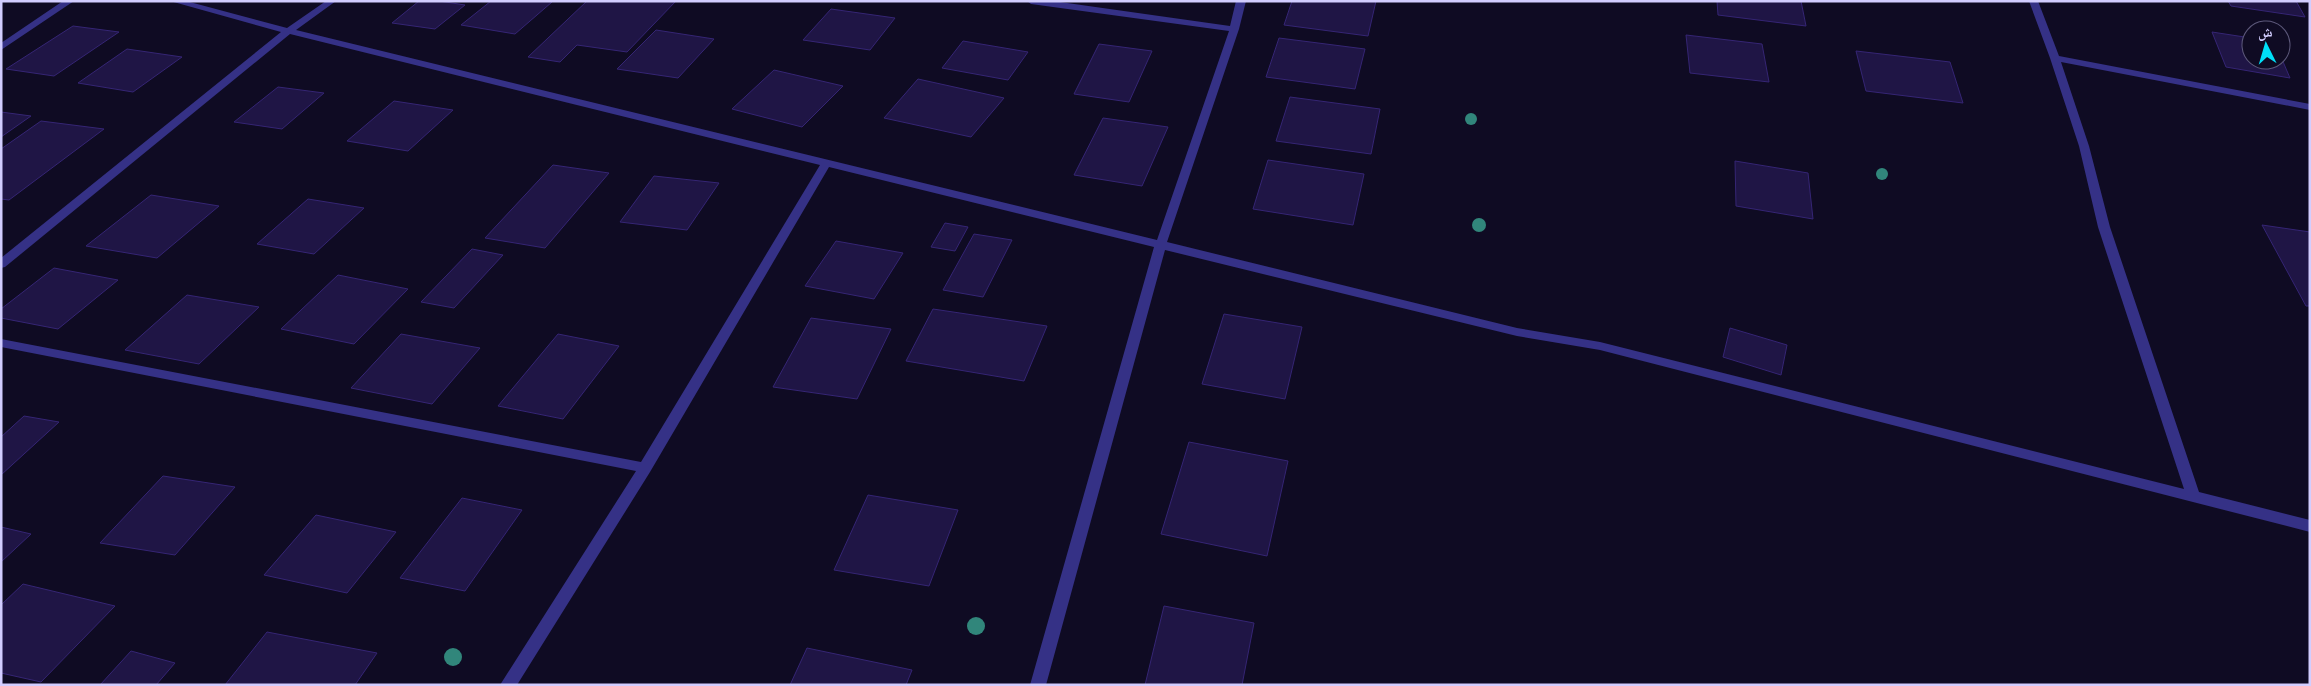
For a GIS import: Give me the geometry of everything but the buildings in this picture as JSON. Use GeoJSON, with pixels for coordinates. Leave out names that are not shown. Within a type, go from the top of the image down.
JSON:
{"type":"FeatureCollection","features":[{"type":"Feature","properties":{"kind":"street"},"geometry":{"type":"LineString","coordinates":[[1,47],[70,1]]}},
{"type":"Feature","properties":{"kind":"street"},"geometry":{"type":"LineString","coordinates":[[174,1],[288,31],[1517,332],[1600,346],[2310,526]]}},
{"type":"Feature","properties":{"kind":"street"},"geometry":{"type":"LineString","coordinates":[[1,264],[288,31],[332,1]]}},
{"type":"Feature","properties":{"kind":"street"},"geometry":{"type":"LineString","coordinates":[[1031,1],[1234,29]]}},
{"type":"Feature","properties":{"kind":"street"},"geometry":{"type":"LineString","coordinates":[[1038,685],[1160,244],[1242,1]]}},
{"type":"Feature","properties":{"kind":"street"},"geometry":{"type":"LineString","coordinates":[[2033,1],[2055,58],[2084,146],[2104,227],[2194,497]]}},
{"type":"Feature","properties":{"kind":"street"},"geometry":{"type":"LineString","coordinates":[[2055,58],[2310,107]]}},
{"type":"Feature","properties":{"kind":"street"},"geometry":{"type":"LineString","coordinates":[[508,685],[645,468],[826,163]]}},
{"type":"Feature","properties":{"kind":"street"},"geometry":{"type":"LineString","coordinates":[[1,343],[645,468]]}}]}
